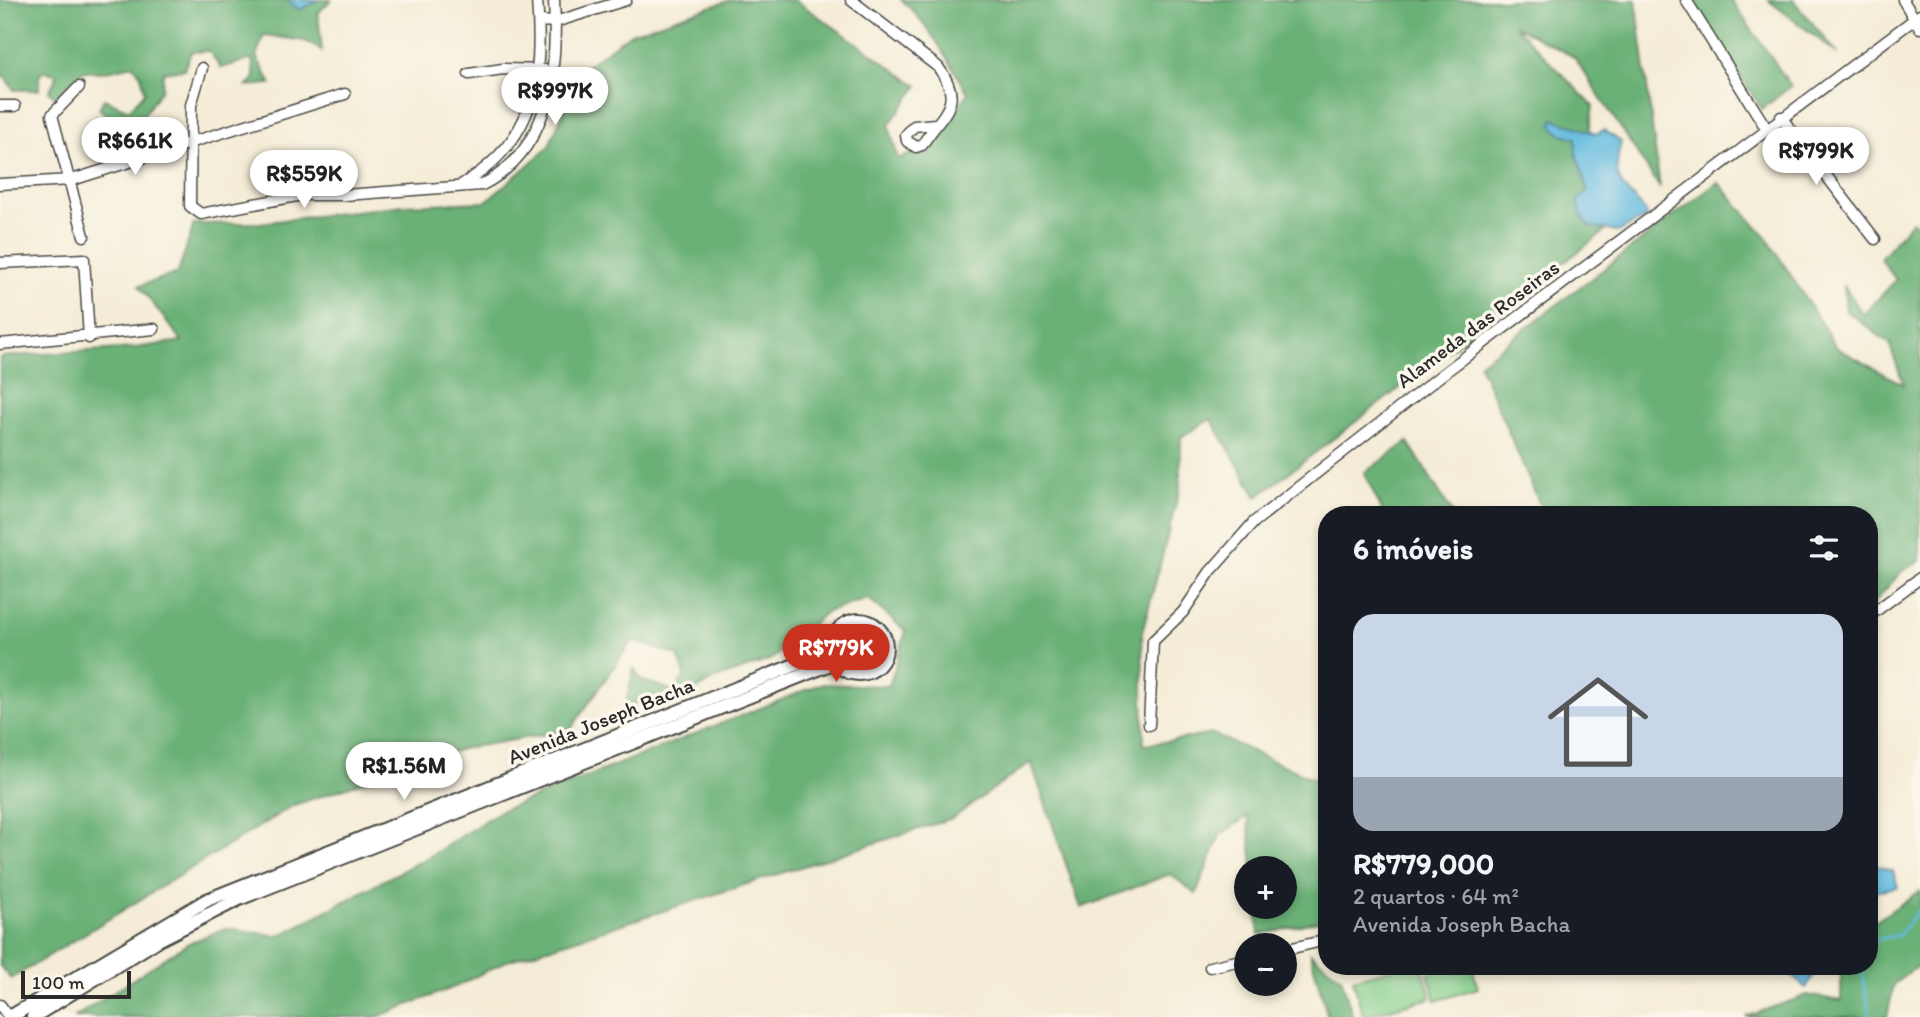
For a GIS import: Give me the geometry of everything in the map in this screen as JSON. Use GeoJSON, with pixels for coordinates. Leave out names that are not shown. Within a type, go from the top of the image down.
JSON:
{"type":"FeatureCollection","features":[{"type":"Feature","properties":{"kind":"main road"},"geometry":{"type":"LineString","coordinates":[[857,620],[874,624],[885,638],[885,655],[875,670],[859,675],[850,673],[834,656],[835,633],[849,622],[857,620]]}},
{"type":"Feature","properties":{"kind":"main road","name":"Avenida Joseph Bacha"},"geometry":{"type":"LineString","coordinates":[[10,1017],[207,900],[834,656]]}},
{"type":"Feature","properties":{"kind":"main road","name":"Avenida Joseph Bacha"},"geometry":{"type":"LineString","coordinates":[[33,1017],[160,939],[239,899],[834,656]]}},
{"type":"Feature","properties":{"kind":"street"},"geometry":{"type":"LineString","coordinates":[[458,187],[495,160],[519,129],[531,102],[539,70],[537,0]]}},
{"type":"Feature","properties":{"kind":"street"},"geometry":{"type":"LineString","coordinates":[[202,68],[191,105],[189,144],[190,206],[201,214],[302,195],[438,190],[482,185],[498,177],[517,157],[540,124],[555,69],[554,0]]}},
{"type":"Feature","properties":{"kind":"street"},"geometry":{"type":"LineString","coordinates":[[538,20],[555,22],[626,0]]}},
{"type":"Feature","properties":{"kind":"street"},"geometry":{"type":"LineString","coordinates":[[851,0],[938,67],[948,81],[952,104],[935,124]]}},
{"type":"Feature","properties":{"kind":"street"},"geometry":{"type":"LineString","coordinates":[[1686,0],[1766,128]]}},
{"type":"Feature","properties":{"kind":"street"},"geometry":{"type":"LineString","coordinates":[[1903,0],[1918,21]]}},
{"type":"Feature","properties":{"kind":"street","name":"Alameda das Roseiras"},"geometry":{"type":"LineString","coordinates":[[1149,725],[1153,641],[1183,612],[1210,572],[1254,522],[1444,373],[1644,225],[1766,128],[1918,21]]}},
{"type":"Feature","properties":{"kind":"street"},"geometry":{"type":"LineString","coordinates":[[469,75],[503,69],[555,69]]}},
{"type":"Feature","properties":{"kind":"street"},"geometry":{"type":"LineString","coordinates":[[79,87],[52,115],[72,180],[84,236]]}},
{"type":"Feature","properties":{"kind":"street"},"geometry":{"type":"LineString","coordinates":[[0,184],[72,180],[345,94]]}},
{"type":"Feature","properties":{"kind":"street"},"geometry":{"type":"LineString","coordinates":[[0,106],[15,106]]}},
{"type":"Feature","properties":{"kind":"street"},"geometry":{"type":"LineString","coordinates":[[1781,117],[1875,239]]}},
{"type":"Feature","properties":{"kind":"street"},"geometry":{"type":"LineString","coordinates":[[0,263],[84,259],[89,338]]}},
{"type":"Feature","properties":{"kind":"street"},"geometry":{"type":"LineString","coordinates":[[0,344],[89,338],[154,329]]}},
{"type":"Feature","properties":{"kind":"street"},"geometry":{"type":"LineString","coordinates":[[1878,609],[1920,578]]}},
{"type":"Feature","properties":{"kind":"street"},"geometry":{"type":"LineString","coordinates":[[1297,947],[1318,942]]}},
{"type":"Feature","properties":{"kind":"street"},"geometry":{"type":"LineString","coordinates":[[1210,967],[1234,962]]}},
{"type":"Feature","properties":{"kind":"street"},"geometry":{"type":"LineString","coordinates":[[0,1006],[10,1017]]}},
{"type":"Feature","properties":{"kind":"green space"},"geometry":{"type":"Polygon","coordinates":[[[0,0],[331,0],[318,13],[322,51],[305,41],[264,35],[256,56],[271,84],[247,86],[255,78],[252,59],[221,68],[209,51],[191,52],[184,69],[163,72],[162,88],[138,124],[120,129],[99,108],[104,99],[129,110],[145,92],[141,75],[133,65],[103,72],[83,71],[56,98],[49,91],[58,75],[44,71],[39,76],[39,90],[14,90],[0,71],[0,0]]]}},
{"type":"Feature","properties":{"kind":"green space"},"geometry":{"type":"Polygon","coordinates":[[[731,0],[795,0],[918,86],[889,125],[898,159],[933,146],[968,93],[930,32],[901,0],[1636,0],[1660,188],[1574,57],[1514,25],[1593,106],[1586,158],[1613,225],[1257,497],[1211,419],[1181,437],[1180,488],[1142,633],[1144,745],[1213,734],[1316,780],[1318,778],[1318,921],[1259,933],[1257,919],[1297,919],[1297,856],[1252,856],[1248,816],[1220,835],[1196,894],[1170,874],[1081,908],[1031,762],[953,818],[504,962],[457,986],[377,1017],[75,1017],[187,944],[226,928],[279,936],[432,855],[500,811],[821,684],[889,686],[906,631],[868,599],[826,612],[772,659],[715,679],[673,704],[626,703],[634,668],[641,680],[675,691],[685,675],[678,655],[632,641],[570,730],[461,749],[294,805],[11,979],[0,966],[0,357],[135,348],[182,341],[139,286],[178,273],[194,224],[260,223],[404,205],[485,202],[548,148],[581,70],[631,33],[731,0]]]}},
{"type":"Feature","properties":{"kind":"green space"},"geometry":{"type":"Polygon","coordinates":[[[1692,0],[1731,0],[1791,86],[1762,109],[1692,0]]]}},
{"type":"Feature","properties":{"kind":"green space"},"geometry":{"type":"Polygon","coordinates":[[[1768,0],[1793,0],[1838,54],[1768,0]]]}},
{"type":"Feature","properties":{"kind":"green space"},"geometry":{"type":"Polygon","coordinates":[[[1718,182],[1767,238],[1837,348],[1904,385],[1889,343],[1846,311],[1844,285],[1863,315],[1896,280],[1880,258],[1912,221],[1920,227],[1920,561],[1901,572],[1878,598],[1878,506],[1541,506],[1479,364],[1718,182]]]}},
{"type":"Feature","properties":{"kind":"green space"},"geometry":{"type":"Polygon","coordinates":[[[1408,442],[1448,506],[1380,506],[1364,473],[1408,442]]]}},
{"type":"Feature","properties":{"kind":"green space"},"geometry":{"type":"Polygon","coordinates":[[[1920,891],[1920,964],[1894,984],[1887,1017],[1746,1017],[1807,995],[1841,1001],[1841,975],[1878,975],[1878,920],[1920,891]]]}},
{"type":"Feature","properties":{"kind":"green space"},"geometry":{"type":"Polygon","coordinates":[[[1310,953],[1318,959],[1318,975],[1341,977],[1353,1017],[1328,1017],[1310,953]]]}},
{"type":"Feature","properties":{"kind":"green space"},"geometry":{"type":"Polygon","coordinates":[[[1368,975],[1425,975],[1431,998],[1363,1016],[1353,979],[1368,975]]]}},
{"type":"Feature","properties":{"kind":"green space"},"geometry":{"type":"Polygon","coordinates":[[[1428,975],[1474,975],[1478,988],[1436,1001],[1428,975]]]}},
{"type":"Feature","properties":{"kind":"water"},"geometry":{"type":"Polygon","coordinates":[[[286,0],[319,0],[300,10],[286,0]]]}},
{"type":"Feature","properties":{"kind":"water"},"geometry":{"type":"Polygon","coordinates":[[[1554,119],[1596,134],[1604,130],[1621,142],[1617,166],[1620,182],[1646,212],[1646,217],[1618,232],[1589,226],[1581,214],[1578,201],[1588,190],[1576,153],[1576,138],[1559,133],[1552,125],[1554,119]]]}},
{"type":"Feature","properties":{"kind":"water"},"geometry":{"type":"Polygon","coordinates":[[[1878,866],[1893,871],[1898,887],[1878,890],[1878,866]]]}},
{"type":"Feature","properties":{"kind":"water"},"geometry":{"type":"Polygon","coordinates":[[[1790,975],[1814,975],[1806,988],[1790,975]]]}},
{"type":"Feature","properties":{"kind":"waterway"},"geometry":{"type":"LineString","coordinates":[[1878,939],[1899,935],[1920,909]]}},
{"type":"Feature","properties":{"kind":"waterway"},"geometry":{"type":"LineString","coordinates":[[1863,975],[1870,1017]]}}]}
